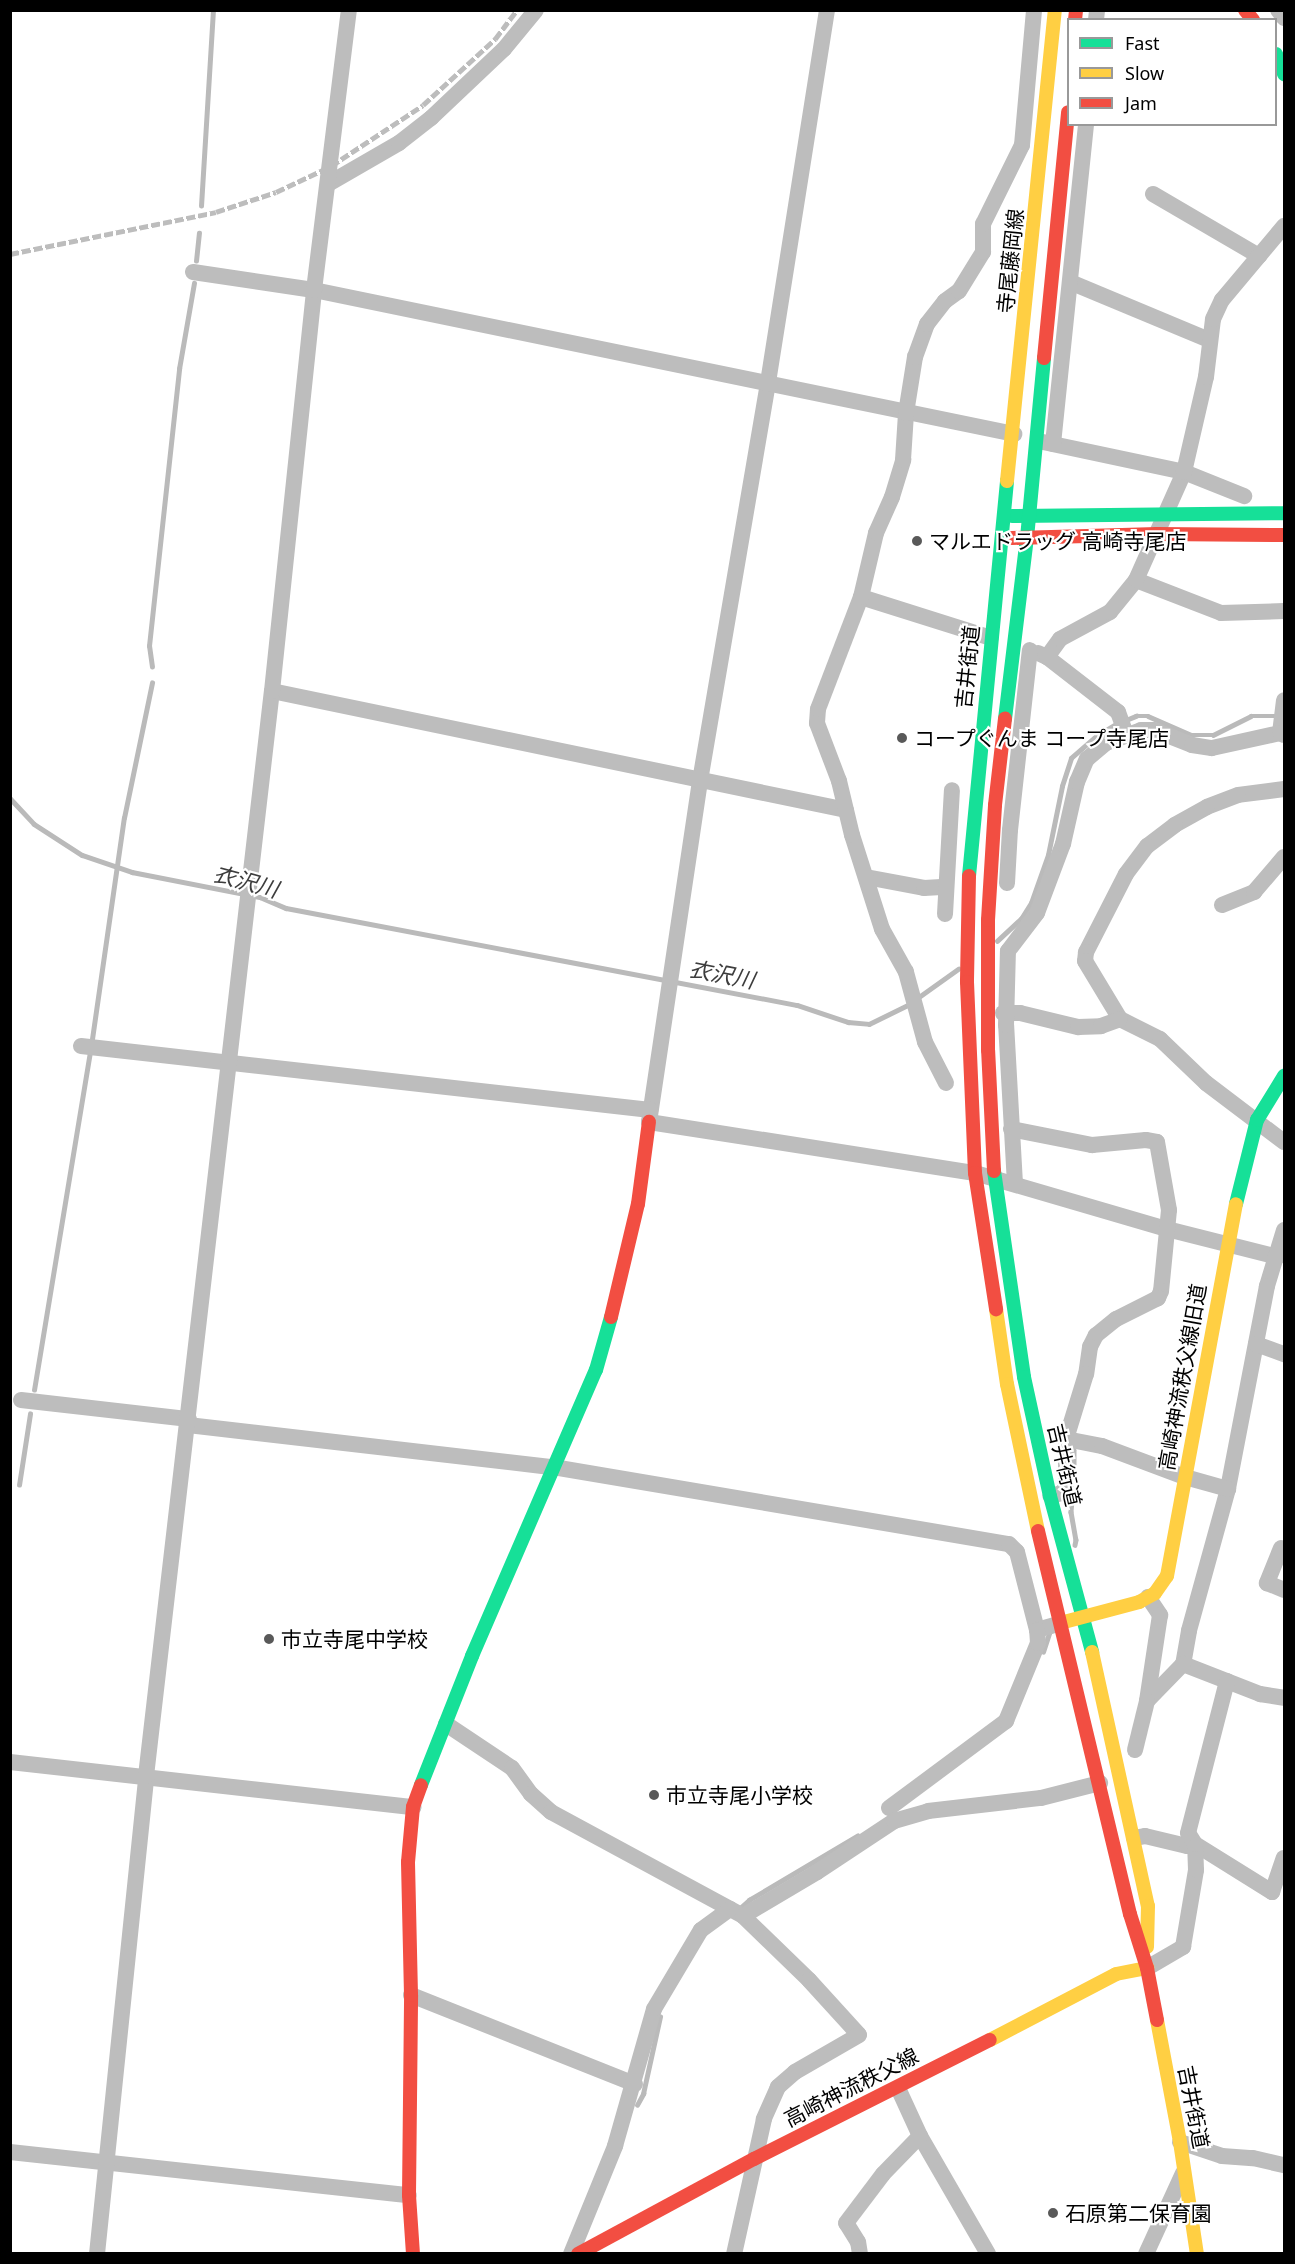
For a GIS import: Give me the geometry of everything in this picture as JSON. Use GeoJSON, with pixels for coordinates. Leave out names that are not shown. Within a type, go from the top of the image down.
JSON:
{"type":"FeatureCollection","features":[{"type":"Feature","properties":{"kind":"main road","name":"寺尾藤岡線"},"geometry":{"type":"LineString","coordinates":[[1005,516],[1055,10]]}},
{"type":"Feature","properties":{"kind":"main road"},"geometry":{"type":"LineString","coordinates":[[1277,58],[1284,74]]}},
{"type":"Feature","properties":{"kind":"main road"},"geometry":{"type":"LineString","coordinates":[[1023,647],[1027,538],[1035,440],[1062,195],[1067,126]]}},
{"type":"Feature","properties":{"kind":"main road"},"geometry":{"type":"LineString","coordinates":[[1005,516],[1284,513]]}},
{"type":"Feature","properties":{"kind":"main road","name":"吉井街道"},"geometry":{"type":"LineString","coordinates":[[1005,516],[974,806],[967,982],[975,1173],[1007,1384],[1031,1501],[1101,1783],[1130,1914],[1147,1968],[1185,2170],[1197,2253]]}},
{"type":"Feature","properties":{"kind":"main road"},"geometry":{"type":"LineString","coordinates":[[1003,538],[1157,534],[1284,535]]}},
{"type":"Feature","properties":{"kind":"main road","name":"吉井街道"},"geometry":{"type":"LineString","coordinates":[[1023,647],[995,805],[988,920],[987,963],[994,1178],[1024,1377],[1050,1496],[1084,1617],[1148,1906],[1147,1968]]}},
{"type":"Feature","properties":{"kind":"main road","name":"高崎神流秩父線旧道"},"geometry":{"type":"LineString","coordinates":[[1148,1597],[1155,1593],[1167,1576],[1227,1245],[1250,1141],[1257,1120],[1284,1076]]}},
{"type":"Feature","properties":{"kind":"main road"},"geometry":{"type":"LineString","coordinates":[[413,2253],[409,2195],[411,1995],[408,1862],[413,1807],[431,1755],[596,1370],[617,1297],[638,1204],[649,1116]]}},
{"type":"Feature","properties":{"kind":"main road"},"geometry":{"type":"LineString","coordinates":[[1062,1623],[1148,1597]]}},
{"type":"Feature","properties":{"kind":"main road","name":"高崎神流秩父線"},"geometry":{"type":"LineString","coordinates":[[578,2253],[754,2159],[898,2088],[1116,1974],[1147,1968]]}},
{"type":"Feature","properties":{"kind":"street"},"geometry":{"type":"LineString","coordinates":[[97,2253],[146,1776],[189,1422],[227,1062],[272,691],[314,290],[349,10]]}},
{"type":"Feature","properties":{"kind":"street"},"geometry":{"type":"LineString","coordinates":[[328,184],[399,143],[432,118],[504,49],[536,10]]}},
{"type":"Feature","properties":{"kind":"street"},"geometry":{"type":"LineString","coordinates":[[649,1116],[700,781],[768,383],[827,10]]}},
{"type":"Feature","properties":{"kind":"street"},"geometry":{"type":"LineString","coordinates":[[946,1083],[925,1042],[906,972],[882,929],[839,781],[817,723],[818,709],[861,597],[876,533],[892,497],[903,460],[906,413],[915,357],[927,324],[945,302],[959,291],[983,252],[983,224],[1022,145],[1034,10]]}},
{"type":"Feature","properties":{"kind":"street"},"geometry":{"type":"LineString","coordinates":[[1278,10],[1284,18]]}},
{"type":"Feature","properties":{"kind":"street"},"geometry":{"type":"LineString","coordinates":[[1053,444],[1086,126]]}},
{"type":"Feature","properties":{"kind":"street"},"geometry":{"type":"LineString","coordinates":[[1154,194],[1258,256]]}},
{"type":"Feature","properties":{"kind":"street"},"geometry":{"type":"LineString","coordinates":[[1047,657],[1060,639],[1110,612],[1136,580],[1184,472],[1206,377],[1213,319],[1222,300],[1284,226]]}},
{"type":"Feature","properties":{"kind":"street"},"geometry":{"type":"LineString","coordinates":[[193,272],[314,290],[1014,434]]}},
{"type":"Feature","properties":{"kind":"street"},"geometry":{"type":"LineString","coordinates":[[1070,282],[1209,340]]}},
{"type":"Feature","properties":{"kind":"street"},"geometry":{"type":"LineString","coordinates":[[1035,440],[1184,472],[1244,496]]}},
{"type":"Feature","properties":{"kind":"street"},"geometry":{"type":"LineString","coordinates":[[1136,580],[1221,613],[1284,612]]}},
{"type":"Feature","properties":{"kind":"street"},"geometry":{"type":"LineString","coordinates":[[861,597],[991,638]]}},
{"type":"Feature","properties":{"kind":"street"},"geometry":{"type":"LineString","coordinates":[[1007,883],[1023,647],[1047,657],[1118,712],[1126,734]]}},
{"type":"Feature","properties":{"kind":"street"},"geometry":{"type":"LineString","coordinates":[[272,691],[846,810]]}},
{"type":"Feature","properties":{"kind":"street"},"geometry":{"type":"LineString","coordinates":[[1015,1184],[1004,1013],[1008,951],[1038,913],[1063,844],[1077,782],[1087,759],[1106,743],[1126,734],[1154,730],[1192,745],[1212,748],[1282,734],[1284,700]]}},
{"type":"Feature","properties":{"kind":"street"},"geometry":{"type":"LineString","coordinates":[[1284,789],[1238,795],[1207,807],[1175,825],[1147,846],[1126,874],[1086,952],[1085,961],[1120,1019],[1160,1040],[1206,1083],[1284,1142]]}},
{"type":"Feature","properties":{"kind":"street"},"geometry":{"type":"LineString","coordinates":[[945,914],[952,790]]}},
{"type":"Feature","properties":{"kind":"street"},"geometry":{"type":"LineString","coordinates":[[1222,905],[1254,892],[1284,857]]}},
{"type":"Feature","properties":{"kind":"street"},"geometry":{"type":"LineString","coordinates":[[866,877],[924,888],[946,887]]}},
{"type":"Feature","properties":{"kind":"street"},"geometry":{"type":"LineString","coordinates":[[1004,1013],[1020,1013],[1078,1027],[1101,1026],[1120,1019]]}},
{"type":"Feature","properties":{"kind":"street"},"geometry":{"type":"LineString","coordinates":[[81,1046],[227,1062],[649,1116],[975,1173],[1167,1229],[1278,1257]]}},
{"type":"Feature","properties":{"kind":"street"},"geometry":{"type":"LineString","coordinates":[[1011,1129],[1092,1145],[1146,1140],[1157,1142],[1169,1210],[1161,1290],[1158,1298],[1116,1319],[1096,1335],[1090,1347],[1086,1374],[1066,1439],[1066,1487],[1062,1493],[1050,1496]]}},
{"type":"Feature","properties":{"kind":"street"},"geometry":{"type":"LineString","coordinates":[[1147,1701],[1183,1664],[1189,1631],[1228,1489],[1267,1286],[1278,1257],[1284,1230]]}},
{"type":"Feature","properties":{"kind":"street"},"geometry":{"type":"LineString","coordinates":[[1256,1344],[1284,1354]]}},
{"type":"Feature","properties":{"kind":"street"},"geometry":{"type":"LineString","coordinates":[[21,1400],[553,1467],[1009,1544],[1017,1552],[1037,1630],[1038,1643],[1006,1721],[890,1808]]}},
{"type":"Feature","properties":{"kind":"street"},"geometry":{"type":"LineString","coordinates":[[1066,1439],[1102,1446],[1185,1477],[1228,1489]]}},
{"type":"Feature","properties":{"kind":"street"},"geometry":{"type":"LineString","coordinates":[[1281,1548],[1267,1583],[1284,1590]]}},
{"type":"Feature","properties":{"kind":"street"},"geometry":{"type":"LineString","coordinates":[[1135,1750],[1147,1701],[1160,1615],[1148,1597]]}},
{"type":"Feature","properties":{"kind":"street"},"geometry":{"type":"LineString","coordinates":[[1037,1630],[1062,1623]]}},
{"type":"Feature","properties":{"kind":"street"},"geometry":{"type":"LineString","coordinates":[[1183,1664],[1260,1694],[1284,1697]]}},
{"type":"Feature","properties":{"kind":"street"},"geometry":{"type":"LineString","coordinates":[[1227,1680],[1188,1833],[1195,1844],[1272,1892],[1284,1858]]}},
{"type":"Feature","properties":{"kind":"street"},"geometry":{"type":"LineString","coordinates":[[446,1724],[512,1768],[531,1794],[551,1812],[736,1912],[810,1980],[859,2034],[795,2072],[778,2087],[764,2119],[734,2253]]}},
{"type":"Feature","properties":{"kind":"street"},"geometry":{"type":"LineString","coordinates":[[10,1762],[413,1807]]}},
{"type":"Feature","properties":{"kind":"street"},"geometry":{"type":"LineString","coordinates":[[571,2253],[615,2146],[635,2084],[654,2009],[701,1930],[825,1867],[894,1821],[928,1811],[1041,1798],[1101,1783]]}},
{"type":"Feature","properties":{"kind":"street"},"geometry":{"type":"LineString","coordinates":[[1134,1838],[1145,1836],[1187,1846],[1195,1844]]}},
{"type":"Feature","properties":{"kind":"street"},"geometry":{"type":"LineString","coordinates":[[1147,1968],[1183,1947],[1194,1890],[1195,1844]]}},
{"type":"Feature","properties":{"kind":"street"},"geometry":{"type":"LineString","coordinates":[[411,1995],[635,2084]]}},
{"type":"Feature","properties":{"kind":"street"},"geometry":{"type":"LineString","coordinates":[[898,2088],[920,2136],[988,2253]]}},
{"type":"Feature","properties":{"kind":"street"},"geometry":{"type":"LineString","coordinates":[[860,2253],[858,2242],[846,2223],[883,2174],[920,2136]]}},
{"type":"Feature","properties":{"kind":"street"},"geometry":{"type":"LineString","coordinates":[[1180,2142],[1222,2156],[1253,2158],[1284,2165]]}},
{"type":"Feature","properties":{"kind":"street"},"geometry":{"type":"LineString","coordinates":[[10,2152],[409,2195]]}},
{"type":"Feature","properties":{"kind":"street"},"geometry":{"type":"LineString","coordinates":[[1146,2253],[1185,2170]]}},
{"type":"Feature","properties":{"kind":"waterway"},"geometry":{"type":"LineString","coordinates":[[201,206],[213,10]]}},
{"type":"Feature","properties":{"kind":"waterway"},"geometry":{"type":"LineString","coordinates":[[196,261],[199,233]]}},
{"type":"Feature","properties":{"kind":"waterway"},"geometry":{"type":"LineString","coordinates":[[152,667],[149,646],[179,369],[194,283]]}},
{"type":"Feature","properties":{"kind":"waterway"},"geometry":{"type":"LineString","coordinates":[[92,1039],[124,818],[152,683]]}},
{"type":"Feature","properties":{"kind":"waterway","name":"衣沢川"},"geometry":{"type":"LineString","coordinates":[[1126,720],[1136,716],[1148,716],[1191,735],[1213,735],[1251,716],[1279,716]]}},
{"type":"Feature","properties":{"kind":"waterway","name":"衣沢川"},"geometry":{"type":"LineString","coordinates":[[997,941],[1021,919],[1031,903],[1048,855],[1062,786],[1071,758],[1096,736],[1118,723]]}},
{"type":"Feature","properties":{"kind":"waterway","name":"衣沢川"},"geometry":{"type":"LineString","coordinates":[[10,798],[34,824],[82,855],[132,872],[260,897],[286,908],[797,1005],[848,1022],[869,1024],[910,1004]]}},
{"type":"Feature","properties":{"kind":"waterway","name":"衣沢川"},"geometry":{"type":"LineString","coordinates":[[916,999],[958,969]]}},
{"type":"Feature","properties":{"kind":"waterway"},"geometry":{"type":"LineString","coordinates":[[34,1390],[90,1052]]}},
{"type":"Feature","properties":{"kind":"waterway"},"geometry":{"type":"LineString","coordinates":[[19,1485],[30,1414]]}},
{"type":"Feature","properties":{"kind":"waterway"},"geometry":{"type":"LineString","coordinates":[[1074,1450],[1074,1474]]}},
{"type":"Feature","properties":{"kind":"waterway"},"geometry":{"type":"LineString","coordinates":[[1073,1489],[1071,1512],[1075,1545]]}},
{"type":"Feature","properties":{"kind":"waterway"},"geometry":{"type":"LineString","coordinates":[[1043,1652],[1050,1631]]}},
{"type":"Feature","properties":{"kind":"waterway"},"geometry":{"type":"LineString","coordinates":[[738,1910],[749,1900],[857,1836]]}},
{"type":"Feature","properties":{"kind":"waterway"},"geometry":{"type":"LineString","coordinates":[[637,2105],[643,2094],[660,2017]]}},
{"type":"Feature","properties":{"kind":"railway"},"geometry":{"type":"LineString","coordinates":[[10,254],[216,212],[276,192],[331,166],[423,105],[495,39],[517,10]]}},
{"type":"Feature","properties":{"kind":"traffic: fast"},"geometry":{"type":"LineString","coordinates":[[1277,56],[1284,74]]}},
{"type":"Feature","properties":{"kind":"traffic: fast"},"geometry":{"type":"LineString","coordinates":[[1005,719],[1027,538],[1044,358]]}},
{"type":"Feature","properties":{"kind":"traffic: fast"},"geometry":{"type":"LineString","coordinates":[[969,876],[1007,481]]}},
{"type":"Feature","properties":{"kind":"traffic: fast"},"geometry":{"type":"LineString","coordinates":[[1012,516],[1284,513]]}},
{"type":"Feature","properties":{"kind":"traffic: fast"},"geometry":{"type":"LineString","coordinates":[[1236,1204],[1257,1120],[1284,1076]]}},
{"type":"Feature","properties":{"kind":"traffic: fast"},"geometry":{"type":"LineString","coordinates":[[994,1171],[1024,1377],[1050,1496],[1092,1652]]}},
{"type":"Feature","properties":{"kind":"traffic: fast"},"geometry":{"type":"LineString","coordinates":[[421,1785],[472,1656],[596,1370],[611,1317]]}},
{"type":"Feature","properties":{"kind":"traffic: slow"},"geometry":{"type":"LineString","coordinates":[[1007,481],[1055,10]]}},
{"type":"Feature","properties":{"kind":"traffic: slow"},"geometry":{"type":"LineString","coordinates":[[1064,1622],[1139,1602],[1155,1593],[1167,1576],[1236,1204]]}},
{"type":"Feature","properties":{"kind":"traffic: slow"},"geometry":{"type":"LineString","coordinates":[[996,1309],[1007,1384],[1038,1531]]}},
{"type":"Feature","properties":{"kind":"traffic: slow"},"geometry":{"type":"LineString","coordinates":[[1092,1652],[1148,1906],[1147,1947]]}},
{"type":"Feature","properties":{"kind":"traffic: slow"},"geometry":{"type":"LineString","coordinates":[[990,2040],[1116,1974],[1147,1968]]}},
{"type":"Feature","properties":{"kind":"traffic: slow"},"geometry":{"type":"LineString","coordinates":[[1157,2020],[1180,2142],[1197,2254]]}},
{"type":"Feature","properties":{"kind":"traffic: jam"},"geometry":{"type":"LineString","coordinates":[[1075,18],[1076,10]]}},
{"type":"Feature","properties":{"kind":"traffic: jam"},"geometry":{"type":"LineString","coordinates":[[1245,10],[1251,18]]}},
{"type":"Feature","properties":{"kind":"traffic: jam"},"geometry":{"type":"LineString","coordinates":[[1044,358],[1067,122]]}},
{"type":"Feature","properties":{"kind":"traffic: jam"},"geometry":{"type":"LineString","coordinates":[[1012,538],[1157,534],[1284,535]]}},
{"type":"Feature","properties":{"kind":"traffic: jam"},"geometry":{"type":"LineString","coordinates":[[994,1171],[988,1050],[988,920],[995,805],[1005,719]]}},
{"type":"Feature","properties":{"kind":"traffic: jam"},"geometry":{"type":"LineString","coordinates":[[969,876],[967,982],[975,1173],[996,1309]]}},
{"type":"Feature","properties":{"kind":"traffic: jam"},"geometry":{"type":"LineString","coordinates":[[611,1317],[638,1204],[649,1122]]}},
{"type":"Feature","properties":{"kind":"traffic: jam"},"geometry":{"type":"LineString","coordinates":[[1038,1531],[1130,1914],[1147,1968],[1157,2020]]}},
{"type":"Feature","properties":{"kind":"traffic: jam"},"geometry":{"type":"LineString","coordinates":[[413,2254],[409,2195],[411,1995],[408,1862],[413,1807],[421,1785]]}},
{"type":"Feature","properties":{"kind":"traffic: jam"},"geometry":{"type":"LineString","coordinates":[[578,2254],[754,2159],[990,2040]]}},
{"type":"Feature","properties":{"kind":"place","name":"マルエドラッグ 高崎寺尾店"},"geometry":{"type":"Point","coordinates":[917,541]}},
{"type":"Feature","properties":{"kind":"place","name":"コープぐんま コープ寺尾店"},"geometry":{"type":"Point","coordinates":[902,738]}},
{"type":"Feature","properties":{"kind":"place","name":"市立寺尾中学校"},"geometry":{"type":"Point","coordinates":[269,1639]}},
{"type":"Feature","properties":{"kind":"place","name":"市立寺尾小学校"},"geometry":{"type":"Point","coordinates":[654,1795]}},
{"type":"Feature","properties":{"kind":"place","name":"石原第二保育園"},"geometry":{"type":"Point","coordinates":[1053,2213]}}]}
